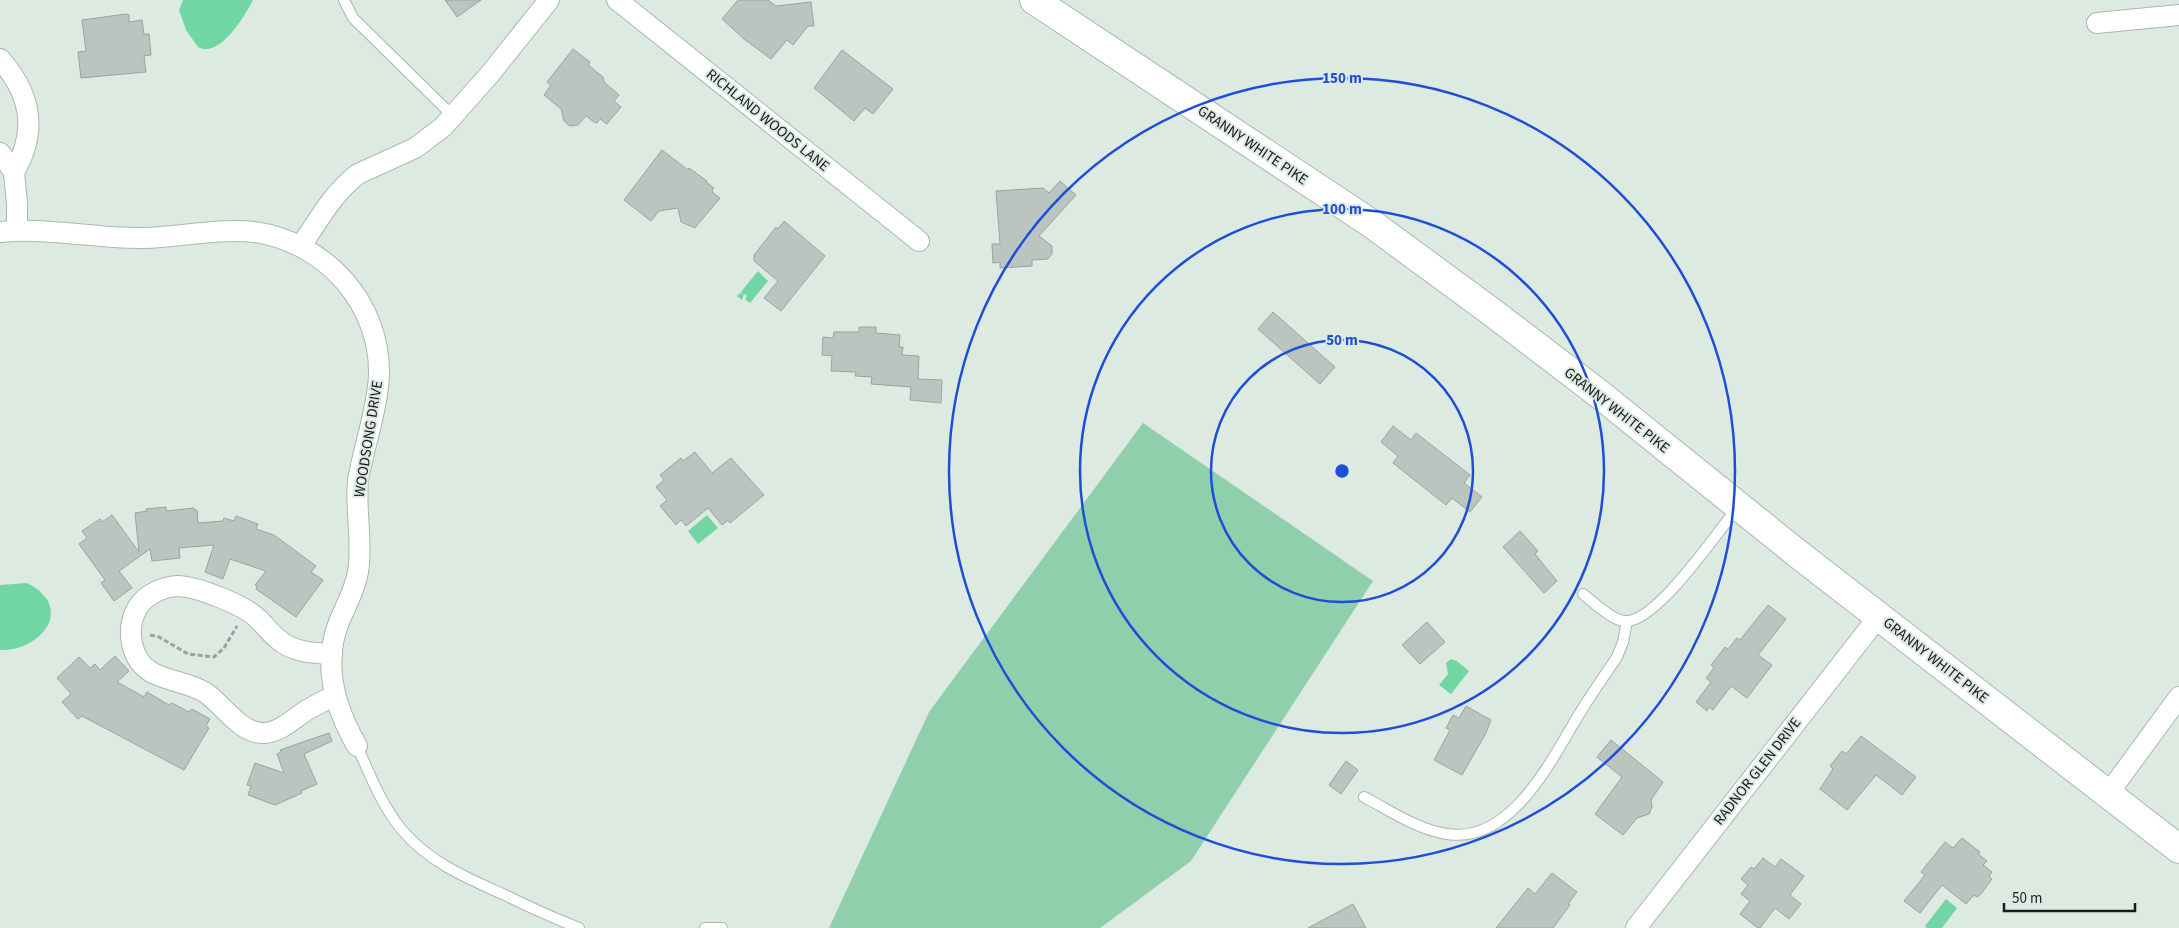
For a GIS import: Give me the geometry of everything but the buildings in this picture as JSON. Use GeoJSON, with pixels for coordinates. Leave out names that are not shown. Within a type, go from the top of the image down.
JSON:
{"type":"FeatureCollection","features":[{"type":"Feature","properties":{"kind":"main road","name":"GRANNY WHITE PIKE"},"geometry":{"type":"LineString","coordinates":[[1034,0],[1372,224],[1577,377],[1879,616],[2179,849]]}},
{"type":"Feature","properties":{"kind":"street"},"geometry":{"type":"LineString","coordinates":[[301,246],[330,203],[348,181],[358,174],[426,142],[454,117],[548,0]]}},
{"type":"Feature","properties":{"kind":"street","name":"RICHLAND WOODS LANE"},"geometry":{"type":"LineString","coordinates":[[617,0],[919,241]]}},
{"type":"Feature","properties":{"kind":"street"},"geometry":{"type":"LineString","coordinates":[[2097,23],[2179,15]]}},
{"type":"Feature","properties":{"kind":"street"},"geometry":{"type":"LineString","coordinates":[[0,58],[18,82],[28,107],[28,127],[25,146],[22,158],[14,172]]}},
{"type":"Feature","properties":{"kind":"street"},"geometry":{"type":"LineString","coordinates":[[0,153],[14,172],[17,204],[8,231]]}},
{"type":"Feature","properties":{"kind":"street","name":"WOODSONG DRIVE"},"geometry":{"type":"LineString","coordinates":[[8,231],[131,238],[239,231],[270,236],[288,240],[301,246],[331,267],[355,294],[368,318],[375,341],[379,366],[377,391],[358,480],[357,503],[360,547],[358,572],[351,597],[339,623],[332,654],[332,678],[334,696],[341,717],[357,746]]}},
{"type":"Feature","properties":{"kind":"street"},"geometry":{"type":"LineString","coordinates":[[332,654],[306,652],[289,647],[273,636],[257,618],[234,603],[181,586],[168,587],[154,592],[141,602],[133,618],[131,635],[136,654],[146,668],[154,674],[198,688],[214,699],[241,724],[257,732],[275,731],[314,706],[334,696]]}},
{"type":"Feature","properties":{"kind":"street","name":"RADNOR GLEN DRIVE"},"geometry":{"type":"LineString","coordinates":[[1636,928],[1879,616]]}},
{"type":"Feature","properties":{"kind":"street"},"geometry":{"type":"LineString","coordinates":[[2108,794],[2179,697]]}},
{"type":"Feature","properties":{"kind":"lane"},"geometry":{"type":"LineString","coordinates":[[344,0],[353,18],[454,117]]}},
{"type":"Feature","properties":{"kind":"lane"},"geometry":{"type":"LineString","coordinates":[[1583,594],[1618,620],[1627,622],[1648,611],[1669,594],[1739,506]]}},
{"type":"Feature","properties":{"kind":"lane"},"geometry":{"type":"LineString","coordinates":[[1364,797],[1416,823],[1446,834],[1472,833],[1505,816],[1530,792],[1548,767],[1617,657],[1623,642],[1627,622]]}},
{"type":"Feature","properties":{"kind":"lane"},"geometry":{"type":"LineString","coordinates":[[357,746],[388,811],[403,831],[430,856],[466,878],[579,928]]}},
{"type":"Feature","properties":{"kind":"lane"},"geometry":{"type":"LineString","coordinates":[[705,928],[722,928]]}},
{"type":"Feature","properties":{"kind":"path"},"geometry":{"type":"LineString","coordinates":[[131,635],[154,635],[188,654],[214,657],[224,648],[246,610]]}},
{"type":"Feature","properties":{"kind":"shaded area"},"geometry":{"type":"Polygon","coordinates":[[[183,0],[253,0],[238,25],[223,42],[206,49],[198,47],[186,30],[179,10],[183,0]]]}},
{"type":"Feature","properties":{"kind":"shaded area"},"geometry":{"type":"Polygon","coordinates":[[[758,271],[768,281],[750,303],[745,299],[747,296],[744,294],[742,300],[737,296],[740,293],[743,294],[741,292],[758,271]]]}},
{"type":"Feature","properties":{"kind":"shaded area"},"geometry":{"type":"Polygon","coordinates":[[[1143,423],[1373,581],[1191,861],[1100,928],[829,928],[929,712],[1143,423]]]}},
{"type":"Feature","properties":{"kind":"shaded area"},"geometry":{"type":"Polygon","coordinates":[[[707,515],[718,528],[698,544],[688,531],[707,515]]]}},
{"type":"Feature","properties":{"kind":"shaded area"},"geometry":{"type":"Polygon","coordinates":[[[27,583],[42,593],[49,604],[51,615],[47,626],[39,636],[28,643],[15,648],[0,650],[0,585],[27,583]]]}},
{"type":"Feature","properties":{"kind":"shaded area"},"geometry":{"type":"Polygon","coordinates":[[[1451,659],[1457,661],[1469,671],[1451,694],[1439,685],[1448,674],[1446,663],[1451,659]]]}},
{"type":"Feature","properties":{"kind":"shaded area"},"geometry":{"type":"Polygon","coordinates":[[[1946,899],[1957,908],[1942,928],[1927,928],[1925,926],[1946,899]]]}}]}
